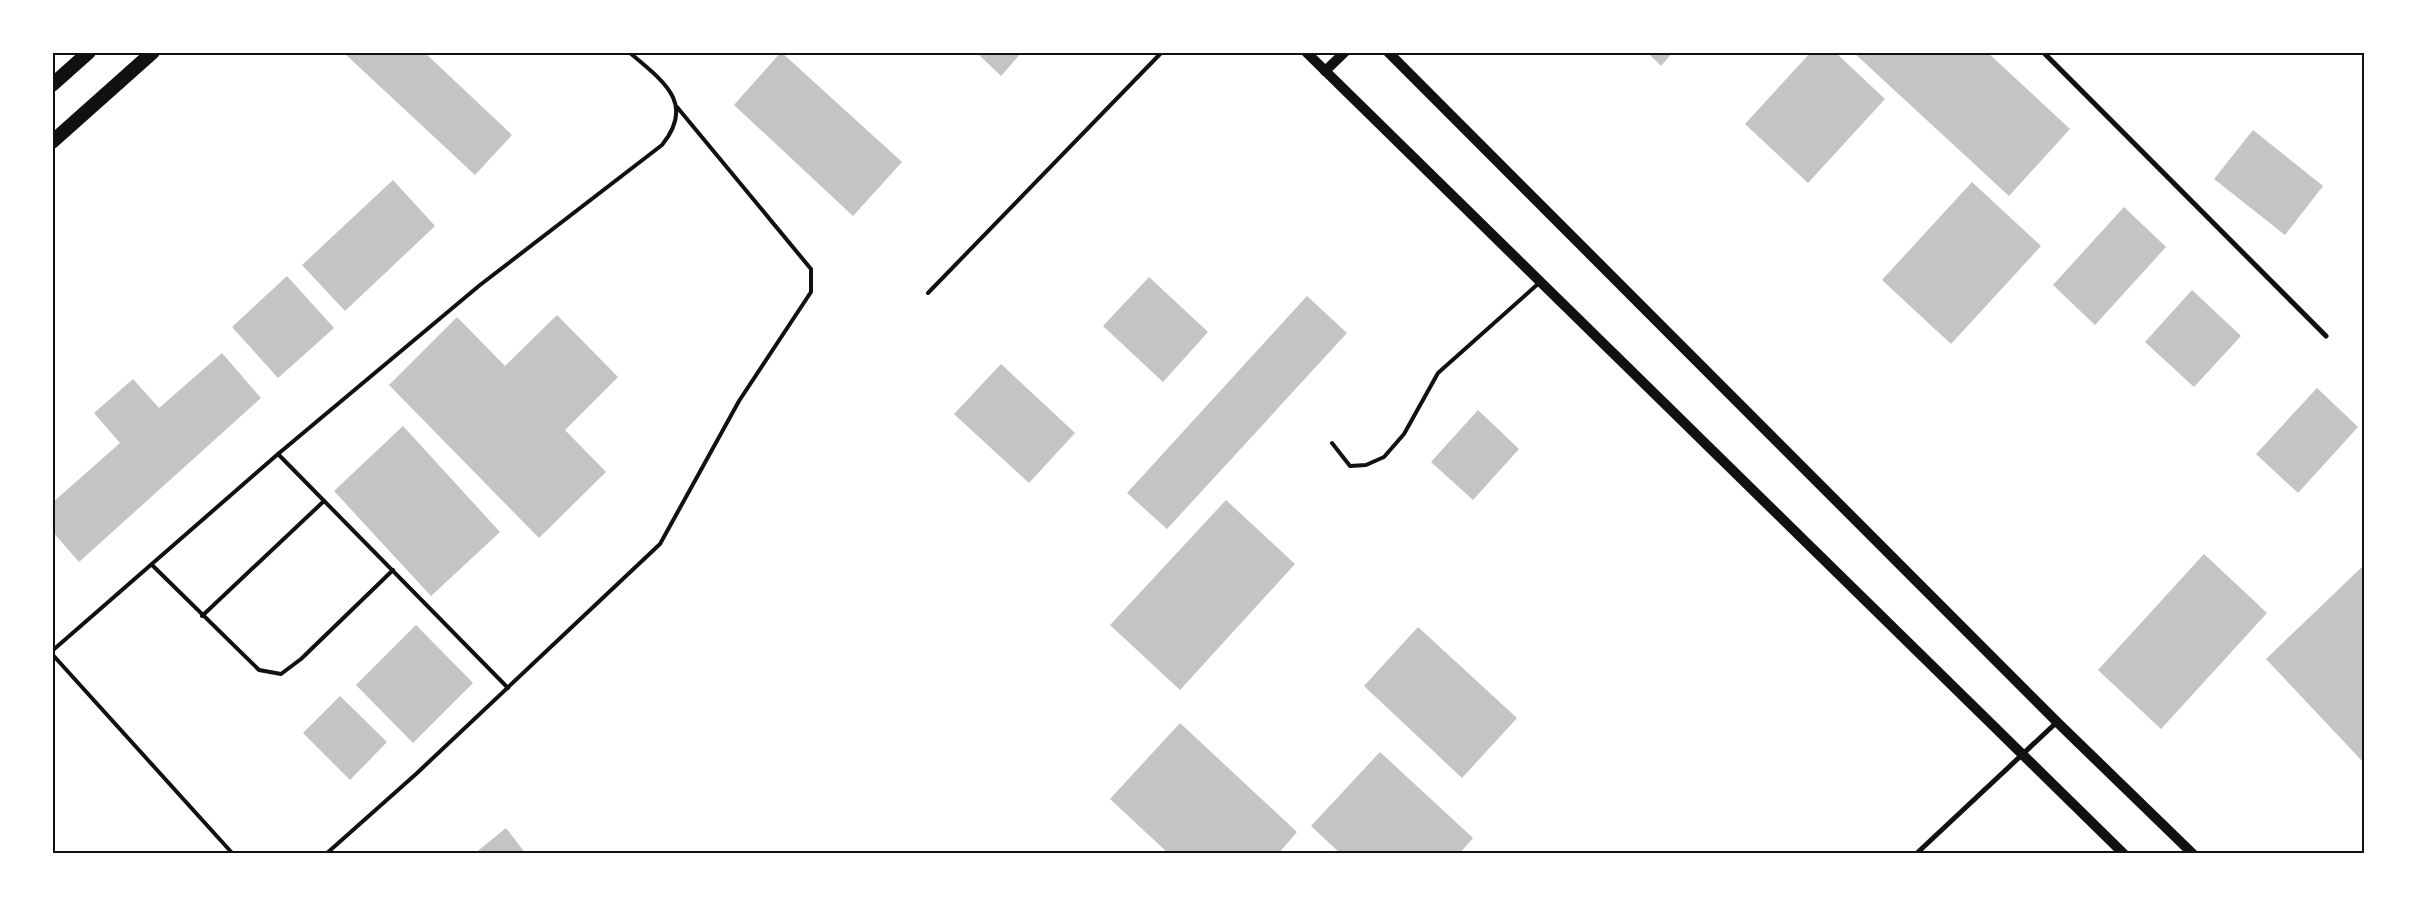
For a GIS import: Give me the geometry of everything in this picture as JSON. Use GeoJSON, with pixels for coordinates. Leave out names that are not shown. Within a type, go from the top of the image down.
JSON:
{"type":"FeatureCollection","features":[{"type":"Feature","properties":{"kind":"highway"},"geometry":{"type":"LineString","coordinates":[[52,85],[89,52]]}},
{"type":"Feature","properties":{"kind":"highway"},"geometry":{"type":"LineString","coordinates":[[52,142],[153,52]]}},
{"type":"Feature","properties":{"kind":"main road"},"geometry":{"type":"LineString","coordinates":[[1306,52],[2124,854]]}},
{"type":"Feature","properties":{"kind":"main road"},"geometry":{"type":"LineString","coordinates":[[1325,71],[1345,52]]}},
{"type":"Feature","properties":{"kind":"main road"},"geometry":{"type":"LineString","coordinates":[[1388,52],[2057,722],[2193,854]]}},
{"type":"Feature","properties":{"kind":"street"},"geometry":{"type":"LineString","coordinates":[[2043,52],[2326,336]]}},
{"type":"Feature","properties":{"kind":"street"},"geometry":{"type":"LineString","coordinates":[[1916,854],[2057,722]]}},
{"type":"Feature","properties":{"kind":"lane"},"geometry":{"type":"LineString","coordinates":[[233,854],[52,652],[278,454],[480,285],[662,145],[673,132],[678,116],[677,107],[672,93],[664,82],[629,52]]}},
{"type":"Feature","properties":{"kind":"lane"},"geometry":{"type":"LineString","coordinates":[[928,293],[1162,52]]}},
{"type":"Feature","properties":{"kind":"lane"},"geometry":{"type":"LineString","coordinates":[[326,854],[384,804],[660,544],[739,401],[811,292],[811,269],[677,107]]}},
{"type":"Feature","properties":{"kind":"lane"},"geometry":{"type":"LineString","coordinates":[[1332,443],[1350,466],[1366,465],[1384,457],[1404,434],[1438,374],[1540,281]]}},
{"type":"Feature","properties":{"kind":"lane"},"geometry":{"type":"LineString","coordinates":[[278,454],[508,688]]}},
{"type":"Feature","properties":{"kind":"lane"},"geometry":{"type":"LineString","coordinates":[[202,616],[324,501]]}},
{"type":"Feature","properties":{"kind":"lane"},"geometry":{"type":"LineString","coordinates":[[152,565],[258,670],[281,674],[300,659],[393,570]]}},
{"type":"Feature","properties":{"kind":"building"},"geometry":{"type":"Polygon","coordinates":[[[343,52],[424,52],[512,135],[475,175],[343,52]]]}},
{"type":"Feature","properties":{"kind":"building"},"geometry":{"type":"Polygon","coordinates":[[[781,52],[902,162],[853,216],[734,105],[781,52]]]}},
{"type":"Feature","properties":{"kind":"building"},"geometry":{"type":"Polygon","coordinates":[[[976,52],[1022,52],[1001,76],[976,52]]]}},
{"type":"Feature","properties":{"kind":"building"},"geometry":{"type":"Polygon","coordinates":[[[1647,52],[1673,52],[1661,66],[1647,52]]]}},
{"type":"Feature","properties":{"kind":"building"},"geometry":{"type":"Polygon","coordinates":[[[1811,52],[1835,52],[1885,99],[1808,183],[1745,124],[1811,52]]]}},
{"type":"Feature","properties":{"kind":"building"},"geometry":{"type":"Polygon","coordinates":[[[1853,52],[1987,52],[2070,129],[2009,196],[1853,52]]]}},
{"type":"Feature","properties":{"kind":"building"},"geometry":{"type":"Polygon","coordinates":[[[2253,130],[2323,186],[2285,235],[2214,179],[2253,130]]]}},
{"type":"Feature","properties":{"kind":"building"},"geometry":{"type":"Polygon","coordinates":[[[393,180],[435,226],[345,311],[302,265],[393,180]]]}},
{"type":"Feature","properties":{"kind":"building"},"geometry":{"type":"Polygon","coordinates":[[[1972,182],[2041,246],[1951,344],[1882,280],[1972,182]]]}},
{"type":"Feature","properties":{"kind":"building"},"geometry":{"type":"Polygon","coordinates":[[[2124,207],[2166,247],[2095,325],[2053,285],[2124,207]]]}},
{"type":"Feature","properties":{"kind":"building"},"geometry":{"type":"Polygon","coordinates":[[[287,276],[334,328],[278,378],[232,327],[287,276]]]}},
{"type":"Feature","properties":{"kind":"building"},"geometry":{"type":"Polygon","coordinates":[[[1149,277],[1208,332],[1163,382],[1103,326],[1149,277]]]}},
{"type":"Feature","properties":{"kind":"building"},"geometry":{"type":"Polygon","coordinates":[[[2192,290],[2241,336],[2194,387],[2145,342],[2192,290]]]}},
{"type":"Feature","properties":{"kind":"building"},"geometry":{"type":"Polygon","coordinates":[[[1307,296],[1347,333],[1167,529],[1127,493],[1307,296]]]}},
{"type":"Feature","properties":{"kind":"building"},"geometry":{"type":"Polygon","coordinates":[[[557,315],[618,377],[565,430],[606,472],[539,538],[389,385],[457,317],[505,366],[557,315]]]}},
{"type":"Feature","properties":{"kind":"building"},"geometry":{"type":"Polygon","coordinates":[[[222,353],[261,398],[79,562],[52,531],[52,503],[120,443],[94,413],[133,379],[159,408],[222,353]]]}},
{"type":"Feature","properties":{"kind":"building"},"geometry":{"type":"Polygon","coordinates":[[[1001,364],[1075,433],[1029,483],[954,414],[1001,364]]]}},
{"type":"Feature","properties":{"kind":"building"},"geometry":{"type":"Polygon","coordinates":[[[2317,388],[2358,427],[2298,493],[2256,454],[2317,388]]]}},
{"type":"Feature","properties":{"kind":"building"},"geometry":{"type":"Polygon","coordinates":[[[1478,410],[1519,449],[1473,500],[1431,462],[1478,410]]]}},
{"type":"Feature","properties":{"kind":"building"},"geometry":{"type":"Polygon","coordinates":[[[403,426],[500,532],[431,596],[334,491],[403,426]]]}},
{"type":"Feature","properties":{"kind":"building"},"geometry":{"type":"Polygon","coordinates":[[[1226,500],[1295,564],[1180,690],[1110,625],[1226,500]]]}},
{"type":"Feature","properties":{"kind":"building"},"geometry":{"type":"Polygon","coordinates":[[[2204,554],[2267,613],[2161,729],[2098,670],[2204,554]]]}},
{"type":"Feature","properties":{"kind":"building"},"geometry":{"type":"Polygon","coordinates":[[[2364,565],[2364,763],[2266,659],[2364,565]]]}},
{"type":"Feature","properties":{"kind":"building"},"geometry":{"type":"Polygon","coordinates":[[[416,625],[473,683],[413,743],[356,685],[416,625]]]}},
{"type":"Feature","properties":{"kind":"building"},"geometry":{"type":"Polygon","coordinates":[[[1418,627],[1517,718],[1462,778],[1364,686],[1418,627]]]}},
{"type":"Feature","properties":{"kind":"building"},"geometry":{"type":"Polygon","coordinates":[[[340,696],[387,742],[350,780],[303,733],[340,696]]]}},
{"type":"Feature","properties":{"kind":"building"},"geometry":{"type":"Polygon","coordinates":[[[1180,723],[1297,832],[1278,854],[1169,854],[1110,799],[1180,723]]]}},
{"type":"Feature","properties":{"kind":"building"},"geometry":{"type":"Polygon","coordinates":[[[1380,752],[1473,838],[1459,854],[1341,854],[1311,826],[1380,752]]]}},
{"type":"Feature","properties":{"kind":"building"},"geometry":{"type":"Polygon","coordinates":[[[506,828],[526,854],[474,854],[506,828]]]}}]}
